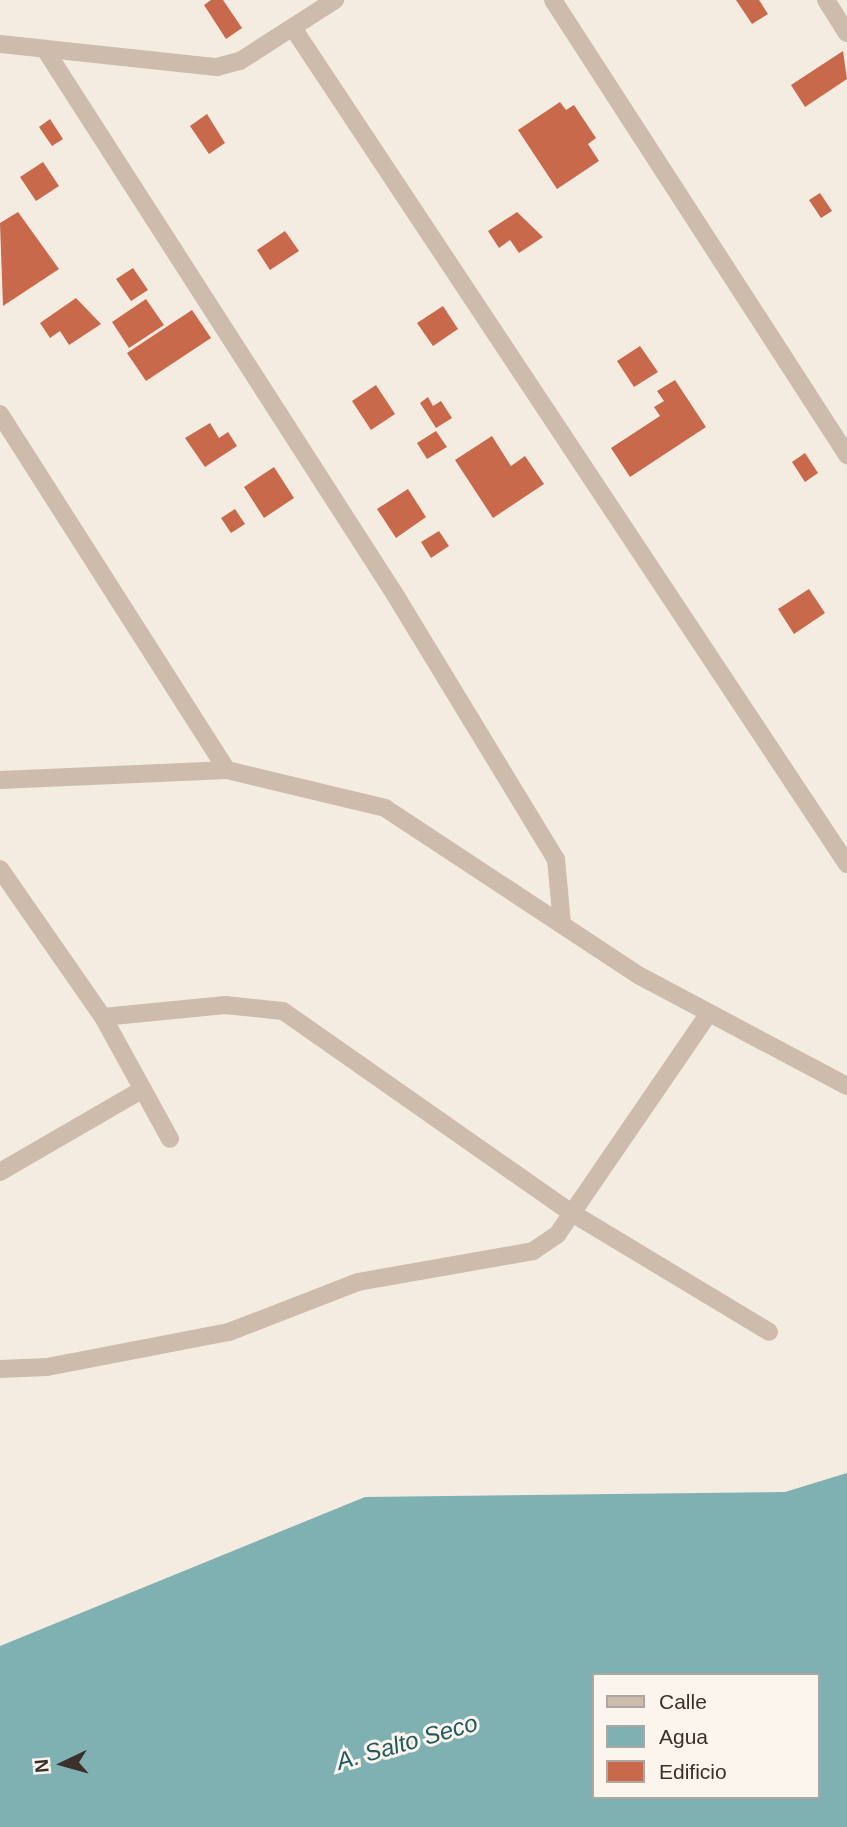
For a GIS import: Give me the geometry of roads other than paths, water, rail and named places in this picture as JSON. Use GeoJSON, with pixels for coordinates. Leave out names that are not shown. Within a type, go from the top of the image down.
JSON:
{"type":"FeatureCollection","features":[{"type":"Feature","properties":{"kind":"street"},"geometry":{"type":"LineString","coordinates":[[0,44],[46,51],[217,67],[240,61],[335,0]]}},
{"type":"Feature","properties":{"kind":"street"},"geometry":{"type":"LineString","coordinates":[[553,0],[847,456]]}},
{"type":"Feature","properties":{"kind":"street"},"geometry":{"type":"LineString","coordinates":[[826,0],[847,33]]}},
{"type":"Feature","properties":{"kind":"street"},"geometry":{"type":"LineString","coordinates":[[293,28],[847,864]]}},
{"type":"Feature","properties":{"kind":"street"},"geometry":{"type":"LineString","coordinates":[[46,51],[394,593],[556,859],[562,924]]}},
{"type":"Feature","properties":{"kind":"street"},"geometry":{"type":"LineString","coordinates":[[0,414],[227,770]]}},
{"type":"Feature","properties":{"kind":"street"},"geometry":{"type":"LineString","coordinates":[[0,780],[227,770],[385,808],[562,924],[709,1013],[847,1086]]}},
{"type":"Feature","properties":{"kind":"street"},"geometry":{"type":"LineString","coordinates":[[0,869],[8,898],[103,1017],[170,1139]]}},
{"type":"Feature","properties":{"kind":"street"},"geometry":{"type":"LineString","coordinates":[[103,1017],[225,1005],[283,1011],[572,1213],[769,1332]]}},
{"type":"Feature","properties":{"kind":"street"},"geometry":{"type":"LineString","coordinates":[[0,1369],[47,1367],[229,1332],[358,1282],[533,1251],[557,1235],[709,1013]]}},
{"type":"Feature","properties":{"kind":"street"},"geometry":{"type":"LineString","coordinates":[[0,1172],[142,1089]]}},
{"type":"Feature","properties":{"kind":"water","name":"A. Salto Seco"},"geometry":{"type":"Polygon","coordinates":[[[847,1473],[847,1827],[0,1827],[0,1646],[365,1497],[785,1492],[847,1473]]]}}]}
